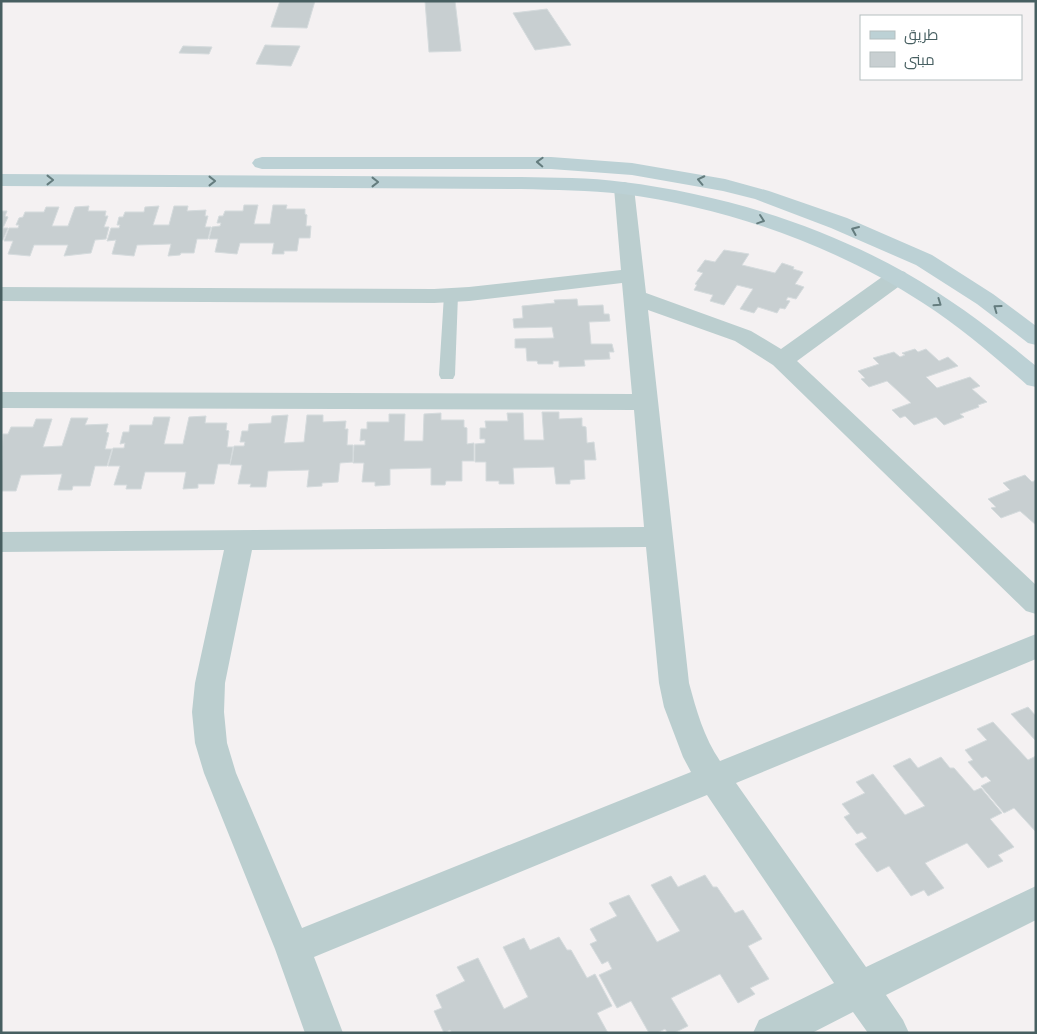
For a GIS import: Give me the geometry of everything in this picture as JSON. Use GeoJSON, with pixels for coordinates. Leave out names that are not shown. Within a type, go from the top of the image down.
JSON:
{"type":"FeatureCollection","features":[{"type":"Feature","properties":{"kind":"street"},"geometry":{"type":"LineString","coordinates":[[1,164],[513,161],[591,165],[689,178],[762,195],[839,223],[897,247],[953,277],[1036,338]]}},
{"type":"Feature","properties":{"kind":"street"},"geometry":{"type":"LineString","coordinates":[[1,180],[521,183],[624,188],[690,200],[754,217],[826,244],[897,277],[931,297],[976,330],[1036,379]]}},
{"type":"Feature","properties":{"kind":"street"},"geometry":{"type":"LineString","coordinates":[[624,188],[674,682],[680,707],[699,757],[890,1033]]}},
{"type":"Feature","properties":{"kind":"street"},"geometry":{"type":"LineString","coordinates":[[782,360],[897,277]]}},
{"type":"Feature","properties":{"kind":"street"},"geometry":{"type":"LineString","coordinates":[[1,294],[396,297],[634,286],[743,336],[782,360],[1036,603]]}},
{"type":"Feature","properties":{"kind":"street"},"geometry":{"type":"LineString","coordinates":[[1,400],[646,402]]}},
{"type":"Feature","properties":{"kind":"street"},"geometry":{"type":"LineString","coordinates":[[1,542],[659,537]]}},
{"type":"Feature","properties":{"kind":"street"},"geometry":{"type":"LineString","coordinates":[[240,541],[210,683],[208,712],[211,743],[220,772],[293,950],[324,1033]]}},
{"type":"Feature","properties":{"kind":"street"},"geometry":{"type":"LineString","coordinates":[[293,950],[1036,646]]}},
{"type":"Feature","properties":{"kind":"street"},"geometry":{"type":"LineString","coordinates":[[772,1033],[1036,902]]}},
{"type":"Feature","properties":{"kind":"lane"},"geometry":{"type":"LineString","coordinates":[[447,375],[451,295]]}},
{"type":"Feature","properties":{"kind":"building"},"geometry":{"type":"Polygon","coordinates":[[[280,1],[315,1],[307,28],[271,27],[280,1]]]}},
{"type":"Feature","properties":{"kind":"building"},"geometry":{"type":"Polygon","coordinates":[[[425,1],[455,1],[461,51],[429,52],[425,1]]]}},
{"type":"Feature","properties":{"kind":"building"},"geometry":{"type":"Polygon","coordinates":[[[547,9],[571,45],[535,50],[513,13],[547,9]]]}},
{"type":"Feature","properties":{"kind":"building"},"geometry":{"type":"Polygon","coordinates":[[[265,45],[300,46],[291,66],[256,64],[265,45]]]}},
{"type":"Feature","properties":{"kind":"building"},"geometry":{"type":"Polygon","coordinates":[[[183,46],[212,47],[209,54],[179,53],[183,46]]]}},
{"type":"Feature","properties":{"kind":"building"},"geometry":{"type":"Polygon","coordinates":[[[244,205],[258,205],[254,224],[270,224],[273,205],[287,205],[286,209],[305,209],[305,214],[307,215],[306,226],[311,226],[310,238],[299,238],[297,251],[284,251],[284,254],[272,254],[274,243],[240,243],[237,254],[215,252],[218,239],[209,239],[212,227],[220,226],[221,223],[217,223],[219,216],[223,216],[225,211],[243,211],[244,205]]]}},
{"type":"Feature","properties":{"kind":"building"},"geometry":{"type":"Polygon","coordinates":[[[89,206],[88,211],[106,211],[105,216],[108,216],[104,227],[109,227],[106,239],[95,240],[91,253],[64,256],[68,245],[34,245],[30,256],[8,254],[13,241],[4,241],[9,228],[18,228],[19,225],[16,225],[19,218],[23,217],[25,212],[44,212],[46,207],[59,207],[52,226],[68,226],[75,207],[89,206]]]}},
{"type":"Feature","properties":{"kind":"building"},"geometry":{"type":"Polygon","coordinates":[[[159,206],[153,225],[169,225],[174,206],[188,206],[187,211],[206,210],[205,216],[208,216],[205,227],[211,227],[208,239],[197,239],[194,253],[168,256],[171,244],[137,245],[134,256],[112,254],[116,240],[107,241],[111,228],[119,228],[120,225],[117,225],[119,217],[123,217],[125,212],[144,212],[145,207],[159,206]]]}},
{"type":"Feature","properties":{"kind":"building"},"geometry":{"type":"Polygon","coordinates":[[[1,211],[7,211],[5,216],[8,217],[3,228],[8,228],[3,240],[1,240],[1,211]]]}},
{"type":"Feature","properties":{"kind":"building"},"geometry":{"type":"Polygon","coordinates":[[[724,250],[749,254],[742,265],[775,273],[782,263],[794,267],[793,269],[803,272],[795,284],[804,287],[796,299],[788,297],[786,300],[790,301],[785,309],[780,308],[777,313],[758,307],[754,313],[740,309],[753,289],[737,285],[724,305],[710,301],[713,295],[694,290],[697,285],[695,284],[703,273],[697,271],[705,260],[715,262],[724,250]]]}},
{"type":"Feature","properties":{"kind":"building"},"geometry":{"type":"Polygon","coordinates":[[[577,299],[578,306],[603,305],[604,314],[609,314],[610,321],[589,322],[591,344],[612,344],[614,352],[609,352],[610,359],[584,360],[585,366],[559,367],[559,361],[553,361],[553,364],[538,364],[537,361],[527,361],[526,348],[515,348],[515,339],[554,338],[552,327],[514,328],[513,319],[523,318],[522,306],[555,303],[554,300],[577,299]]]}},
{"type":"Feature","properties":{"kind":"building"},"geometry":{"type":"Polygon","coordinates":[[[915,349],[918,352],[926,349],[939,361],[948,357],[958,366],[926,377],[937,388],[970,377],[980,386],[972,389],[987,402],[960,414],[964,417],[944,425],[936,417],[914,425],[905,416],[900,418],[892,410],[911,403],[887,381],[869,387],[861,379],[865,378],[858,371],[879,364],[873,358],[894,352],[900,357],[905,355],[902,353],[915,349]]]}},
{"type":"Feature","properties":{"kind":"building"},"geometry":{"type":"Polygon","coordinates":[[[542,412],[559,412],[559,419],[582,418],[582,426],[586,427],[587,443],[594,442],[596,460],[584,460],[585,479],[570,480],[570,484],[556,484],[554,467],[513,468],[514,484],[499,484],[499,481],[486,481],[486,462],[475,462],[475,444],[485,443],[485,439],[480,439],[480,428],[486,428],[485,421],[508,421],[507,413],[523,413],[524,440],[544,440],[542,412]]]}},
{"type":"Feature","properties":{"kind":"building"},"geometry":{"type":"Polygon","coordinates":[[[441,413],[441,420],[464,420],[464,427],[467,428],[467,444],[474,443],[474,461],[462,461],[462,481],[446,481],[445,485],[431,485],[431,468],[390,469],[390,485],[375,486],[375,482],[362,482],[364,463],[353,463],[354,445],[365,445],[365,440],[360,441],[361,429],[367,429],[367,422],[389,422],[389,414],[405,414],[404,441],[423,441],[424,414],[441,413]]]}},
{"type":"Feature","properties":{"kind":"building"},"geometry":{"type":"Polygon","coordinates":[[[288,415],[284,443],[304,442],[307,415],[323,415],[323,422],[346,421],[345,429],[348,429],[347,445],[353,445],[353,462],[340,463],[338,482],[322,483],[322,486],[307,487],[309,470],[268,471],[266,487],[250,487],[251,484],[238,484],[242,465],[230,465],[234,446],[244,446],[245,442],[240,442],[242,431],[248,431],[249,424],[271,423],[272,416],[288,415]]]}},
{"type":"Feature","properties":{"kind":"building"},"geometry":{"type":"Polygon","coordinates":[[[206,416],[205,423],[227,423],[226,430],[229,431],[227,447],[233,447],[230,464],[218,464],[214,484],[198,484],[198,488],[183,489],[186,472],[145,472],[141,489],[126,489],[127,485],[114,485],[120,466],[108,466],[113,448],[124,448],[125,443],[120,444],[123,432],[129,432],[130,425],[152,425],[154,417],[170,417],[164,444],[183,444],[189,417],[206,416]]]}},
{"type":"Feature","properties":{"kind":"building"},"geometry":{"type":"Polygon","coordinates":[[[71,418],[88,418],[85,425],[108,424],[106,432],[109,433],[105,449],[112,449],[107,466],[95,466],[90,486],[73,486],[72,490],[58,490],[62,474],[21,475],[16,491],[1,491],[3,434],[8,434],[11,427],[33,427],[36,419],[52,419],[43,447],[62,446],[71,418]]]}},
{"type":"Feature","properties":{"kind":"building"},"geometry":{"type":"Polygon","coordinates":[[[1025,475],[1032,482],[1036,480],[1036,525],[1020,511],[1001,518],[991,508],[996,507],[988,499],[1010,490],[1003,483],[1025,475]]]}},
{"type":"Feature","properties":{"kind":"building"},"geometry":{"type":"Polygon","coordinates":[[[1028,707],[1036,716],[1036,741],[1011,714],[1028,707]]]}},
{"type":"Feature","properties":{"kind":"building"},"geometry":{"type":"Polygon","coordinates":[[[993,722],[1028,760],[1036,756],[1036,832],[1014,808],[1004,813],[981,786],[991,781],[986,776],[982,778],[968,762],[973,760],[965,750],[987,740],[977,729],[993,722]]]}},
{"type":"Feature","properties":{"kind":"building"},"geometry":{"type":"Polygon","coordinates":[[[941,757],[950,768],[954,768],[974,791],[981,788],[1002,813],[990,819],[1014,847],[998,855],[1003,861],[988,868],[967,843],[925,863],[944,888],[928,896],[924,890],[911,896],[889,866],[877,872],[855,844],[867,838],[862,832],[857,834],[844,817],[850,814],[842,804],[865,793],[856,782],[873,774],[905,815],[925,806],[893,766],[910,758],[918,768],[941,757]]]}},
{"type":"Feature","properties":{"kind":"building"},"geometry":{"type":"Polygon","coordinates":[[[705,875],[713,887],[717,887],[735,913],[743,910],[762,939],[748,946],[769,979],[750,988],[755,994],[738,1003],[720,974],[671,998],[688,1026],[674,1033],[668,1033],[665,1029],[657,1033],[649,1033],[631,1001],[617,1008],[599,975],[612,969],[608,961],[602,964],[590,944],[597,941],[590,929],[617,916],[609,903],[629,895],[657,942],[680,931],[651,885],[671,876],[678,887],[705,875]]]}},
{"type":"Feature","properties":{"kind":"building"},"geometry":{"type":"Polygon","coordinates":[[[559,937],[567,950],[571,950],[587,978],[595,974],[612,1006],[597,1013],[608,1033],[452,1033],[450,1030],[444,1033],[434,1011],[442,1008],[436,995],[465,981],[457,967],[478,958],[504,1009],[528,997],[503,947],[524,938],[530,950],[559,937]]]}}]}
